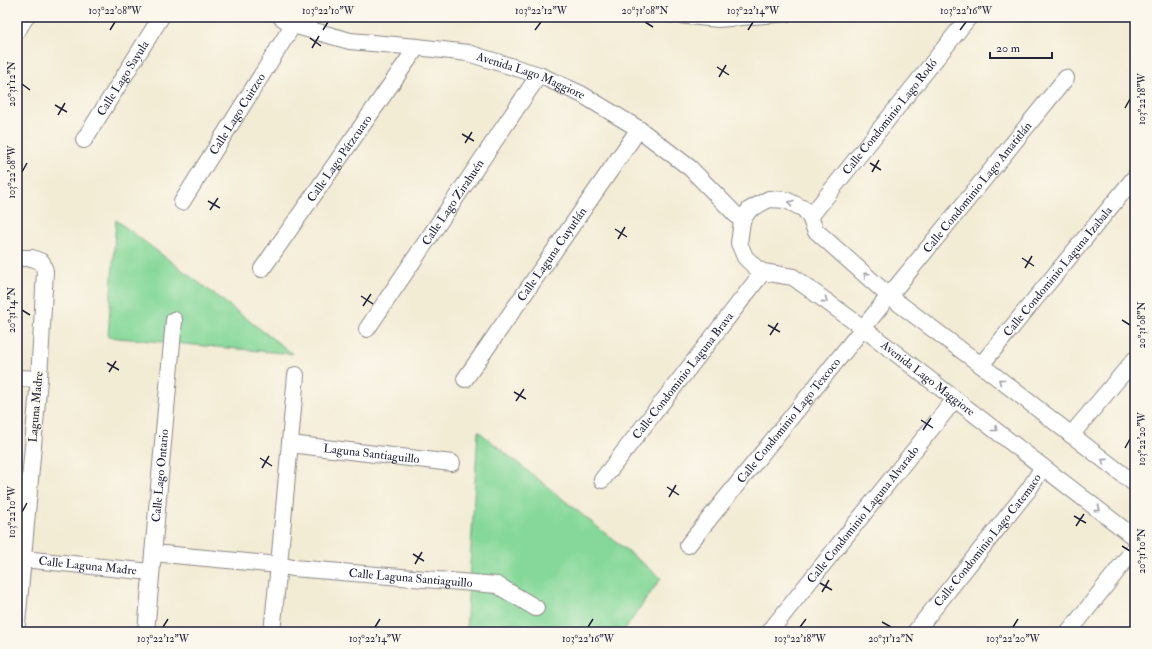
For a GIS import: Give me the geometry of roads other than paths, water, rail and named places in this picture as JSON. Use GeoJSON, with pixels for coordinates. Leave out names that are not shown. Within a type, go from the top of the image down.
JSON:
{"type":"FeatureCollection","features":[{"type":"Feature","properties":{"kind":"street"},"geometry":{"type":"LineString","coordinates":[[17,31],[26,17]]}},
{"type":"Feature","properties":{"kind":"street","name":"Calle Lago Sayula"},"geometry":{"type":"LineString","coordinates":[[84,140],[161,17]]}},
{"type":"Feature","properties":{"kind":"street","name":"Calle Condominio Lago Rodó"},"geometry":{"type":"LineString","coordinates":[[810,217],[969,17]]}},
{"type":"Feature","properties":{"kind":"street","name":"Avenida Lago Maggiore"},"geometry":{"type":"LineString","coordinates":[[287,21],[350,41],[468,53],[539,75],[582,94],[639,129],[690,168],[742,221],[739,243],[745,258],[756,268],[763,272],[793,277],[863,328],[1135,538]]}},
{"type":"Feature","properties":{"kind":"street","name":"Calle Lago Cuitzeo"},"geometry":{"type":"LineString","coordinates":[[182,202],[287,21]]}},
{"type":"Feature","properties":{"kind":"street","name":"Calle Lago Pátzcuaro"},"geometry":{"type":"LineString","coordinates":[[262,269],[417,47]]}},
{"type":"Feature","properties":{"kind":"street","name":"Calle Lago Zirahuén"},"geometry":{"type":"LineString","coordinates":[[367,329],[539,75]]}},
{"type":"Feature","properties":{"kind":"street","name":"Calle Condominio Lago Amatitlán"},"geometry":{"type":"LineString","coordinates":[[889,296],[1066,78]]}},
{"type":"Feature","properties":{"kind":"street","name":"Calle Laguna Cuyutlán"},"geometry":{"type":"LineString","coordinates":[[465,379],[639,129]]}},
{"type":"Feature","properties":{"kind":"street","name":"Calle Condominio Laguna Izabala"},"geometry":{"type":"LineString","coordinates":[[981,366],[1135,177]]}},
{"type":"Feature","properties":{"kind":"street"},"geometry":{"type":"LineString","coordinates":[[742,221],[749,210],[769,199],[786,200],[804,209],[810,217],[815,230],[889,296],[1135,484]]}},
{"type":"Feature","properties":{"kind":"street","name":"Laguna Madre"},"geometry":{"type":"LineString","coordinates":[[17,258],[32,258],[42,262],[45,271],[39,379],[23,500],[23,560],[17,624]]}},
{"type":"Feature","properties":{"kind":"street","name":"Calle Condominio Laguna Brava"},"geometry":{"type":"LineString","coordinates":[[602,480],[763,272]]}},
{"type":"Feature","properties":{"kind":"street","name":"Calle Condominio Lago Texcoco"},"geometry":{"type":"LineString","coordinates":[[688,545],[889,296]]}},
{"type":"Feature","properties":{"kind":"street","name":"Calle Lago Ontario"},"geometry":{"type":"LineString","coordinates":[[146,632],[174,320]]}},
{"type":"Feature","properties":{"kind":"street"},"geometry":{"type":"LineString","coordinates":[[1071,435],[1135,359]]}},
{"type":"Feature","properties":{"kind":"street"},"geometry":{"type":"LineString","coordinates":[[272,632],[280,565],[296,375]]}},
{"type":"Feature","properties":{"kind":"street"},"geometry":{"type":"LineString","coordinates":[[17,378],[39,379]]}},
{"type":"Feature","properties":{"kind":"street","name":"Calle Condominio Laguna Alvarado"},"geometry":{"type":"LineString","coordinates":[[770,631],[955,399]]}},
{"type":"Feature","properties":{"kind":"street","name":"Laguna Santiaguillo"},"geometry":{"type":"LineString","coordinates":[[290,444],[452,463]]}},
{"type":"Feature","properties":{"kind":"street","name":"Calle Condominio Lago Catemaco"},"geometry":{"type":"LineString","coordinates":[[915,632],[1028,489],[1043,467]]}},
{"type":"Feature","properties":{"kind":"street"},"geometry":{"type":"LineString","coordinates":[[1069,632],[1135,548]]}},
{"type":"Feature","properties":{"kind":"street","name":"Calle Laguna Santiaguillo"},"geometry":{"type":"LineString","coordinates":[[153,553],[280,565],[293,568],[497,585],[536,608]]}},
{"type":"Feature","properties":{"kind":"street","name":"Calle Laguna Madre"},"geometry":{"type":"LineString","coordinates":[[23,560],[151,572]]}},
{"type":"Feature","properties":{"kind":"lane"},"geometry":{"type":"LineString","coordinates":[[658,17],[718,23],[788,17]]}}]}
